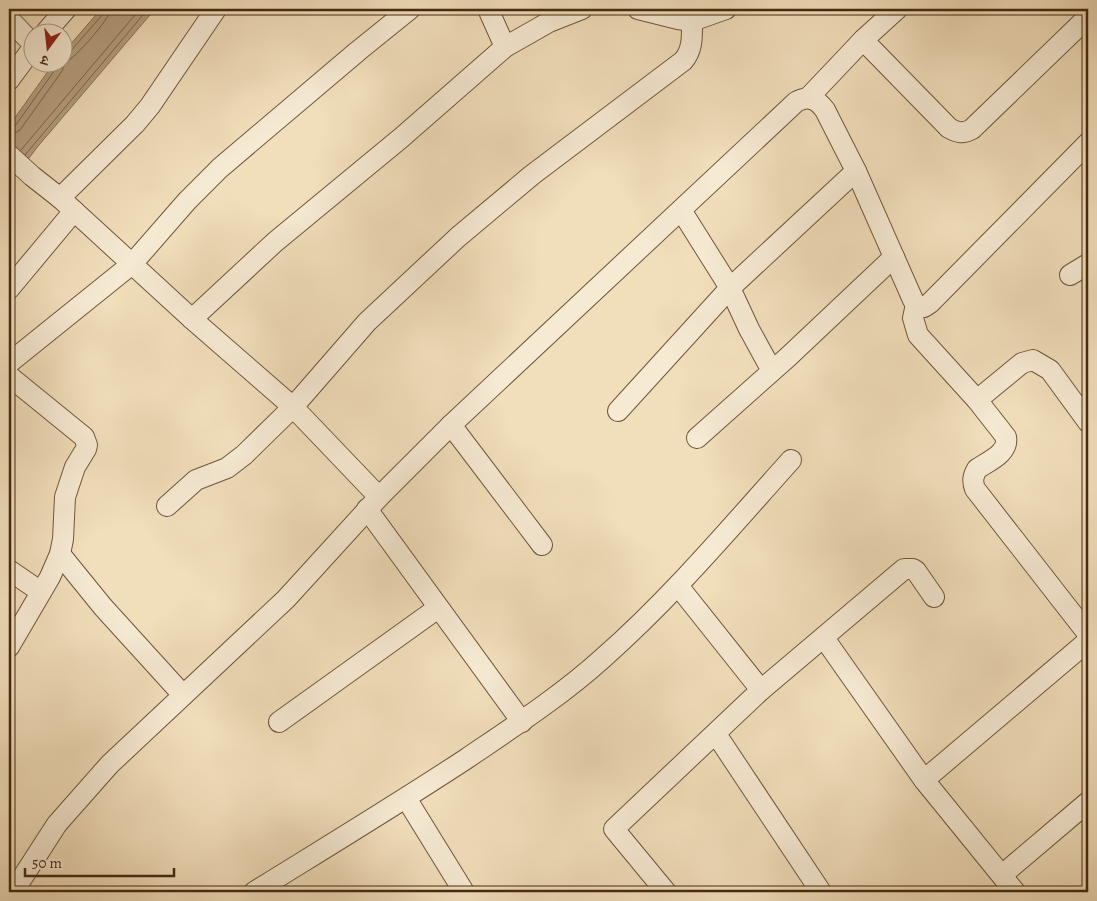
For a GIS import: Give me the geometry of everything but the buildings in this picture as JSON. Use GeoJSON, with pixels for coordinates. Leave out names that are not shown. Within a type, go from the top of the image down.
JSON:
{"type":"FeatureCollection","features":[{"type":"Feature","properties":{"kind":"street"},"geometry":{"type":"LineString","coordinates":[[55,22],[66,9]]}},
{"type":"Feature","properties":{"kind":"street"},"geometry":{"type":"LineString","coordinates":[[9,289],[67,204],[150,106],[216,9]]}},
{"type":"Feature","properties":{"kind":"street"},"geometry":{"type":"LineString","coordinates":[[9,363],[132,264],[187,201],[220,168],[410,9]]}},
{"type":"Feature","properties":{"kind":"street"},"geometry":{"type":"LineString","coordinates":[[488,9],[505,47]]}},
{"type":"Feature","properties":{"kind":"street"},"geometry":{"type":"LineString","coordinates":[[192,319],[274,242],[400,138],[505,47],[549,22],[582,9]]}},
{"type":"Feature","properties":{"kind":"street"},"geometry":{"type":"LineString","coordinates":[[638,9],[678,20],[692,21],[701,20],[726,9]]}},
{"type":"Feature","properties":{"kind":"street"},"geometry":{"type":"LineString","coordinates":[[13,892],[57,824],[110,764],[292,594],[373,503],[451,425],[796,102],[808,98],[863,40],[897,9]]}},
{"type":"Feature","properties":{"kind":"street"},"geometry":{"type":"LineString","coordinates":[[863,40],[949,128],[959,133],[966,133],[1088,17]]}},
{"type":"Feature","properties":{"kind":"street"},"geometry":{"type":"LineString","coordinates":[[9,19],[22,33]]}},
{"type":"Feature","properties":{"kind":"street"},"geometry":{"type":"LineString","coordinates":[[167,506],[196,480],[227,468],[238,459],[293,407],[367,322],[458,238],[539,170],[683,61],[688,56],[691,48],[692,21]]}},
{"type":"Feature","properties":{"kind":"street"},"geometry":{"type":"LineString","coordinates":[[9,80],[22,62]]}},
{"type":"Feature","properties":{"kind":"street"},"geometry":{"type":"LineString","coordinates":[[808,98],[818,102],[824,110],[856,171],[916,304],[913,318],[918,334],[977,400],[1006,437],[1007,441],[1004,450],[977,469],[973,479],[975,489],[1088,634]]}},
{"type":"Feature","properties":{"kind":"street"},"geometry":{"type":"LineString","coordinates":[[916,304],[924,307],[930,303],[1088,146]]}},
{"type":"Feature","properties":{"kind":"street"},"geometry":{"type":"LineString","coordinates":[[9,155],[67,204],[192,319],[293,407],[373,503],[438,608],[522,722]]}},
{"type":"Feature","properties":{"kind":"street"},"geometry":{"type":"LineString","coordinates":[[618,411],[730,288],[856,171]]}},
{"type":"Feature","properties":{"kind":"street"},"geometry":{"type":"LineString","coordinates":[[681,210],[730,288],[749,329],[772,371]]}},
{"type":"Feature","properties":{"kind":"street"},"geometry":{"type":"LineString","coordinates":[[697,438],[894,257]]}},
{"type":"Feature","properties":{"kind":"street"},"geometry":{"type":"LineString","coordinates":[[1070,275],[1088,264]]}},
{"type":"Feature","properties":{"kind":"street"},"geometry":{"type":"LineString","coordinates":[[977,400],[1022,363],[1034,360],[1050,370],[1088,422]]}},
{"type":"Feature","properties":{"kind":"street"},"geometry":{"type":"LineString","coordinates":[[9,376],[86,441],[86,449],[75,466],[65,497],[60,554],[56,566],[9,647]]}},
{"type":"Feature","properties":{"kind":"street"},"geometry":{"type":"LineString","coordinates":[[451,425],[542,545]]}},
{"type":"Feature","properties":{"kind":"street"},"geometry":{"type":"LineString","coordinates":[[254,892],[406,798],[522,722],[568,687],[603,658],[679,586],[791,460]]}},
{"type":"Feature","properties":{"kind":"street"},"geometry":{"type":"LineString","coordinates":[[60,554],[103,607],[183,695]]}},
{"type":"Feature","properties":{"kind":"street"},"geometry":{"type":"LineString","coordinates":[[666,892],[614,829],[761,690],[904,569],[916,570],[934,597]]}},
{"type":"Feature","properties":{"kind":"street"},"geometry":{"type":"LineString","coordinates":[[9,570],[41,592]]}},
{"type":"Feature","properties":{"kind":"street"},"geometry":{"type":"LineString","coordinates":[[679,586],[761,690]]}},
{"type":"Feature","properties":{"kind":"street"},"geometry":{"type":"LineString","coordinates":[[278,722],[438,608]]}},
{"type":"Feature","properties":{"kind":"street"},"geometry":{"type":"LineString","coordinates":[[824,638],[924,780],[1015,892]]}},
{"type":"Feature","properties":{"kind":"street"},"geometry":{"type":"LineString","coordinates":[[924,780],[1088,641]]}},
{"type":"Feature","properties":{"kind":"street"},"geometry":{"type":"LineString","coordinates":[[716,734],[820,892]]}},
{"type":"Feature","properties":{"kind":"street"},"geometry":{"type":"LineString","coordinates":[[406,798],[464,892]]}},
{"type":"Feature","properties":{"kind":"street"},"geometry":{"type":"LineString","coordinates":[[1002,875],[1088,802]]}},
{"type":"Feature","properties":{"kind":"water"},"geometry":{"type":"Polygon","coordinates":[[[101,9],[155,9],[39,145],[9,184],[9,126],[48,72],[72,72],[72,43],[101,9]]]}}]}
